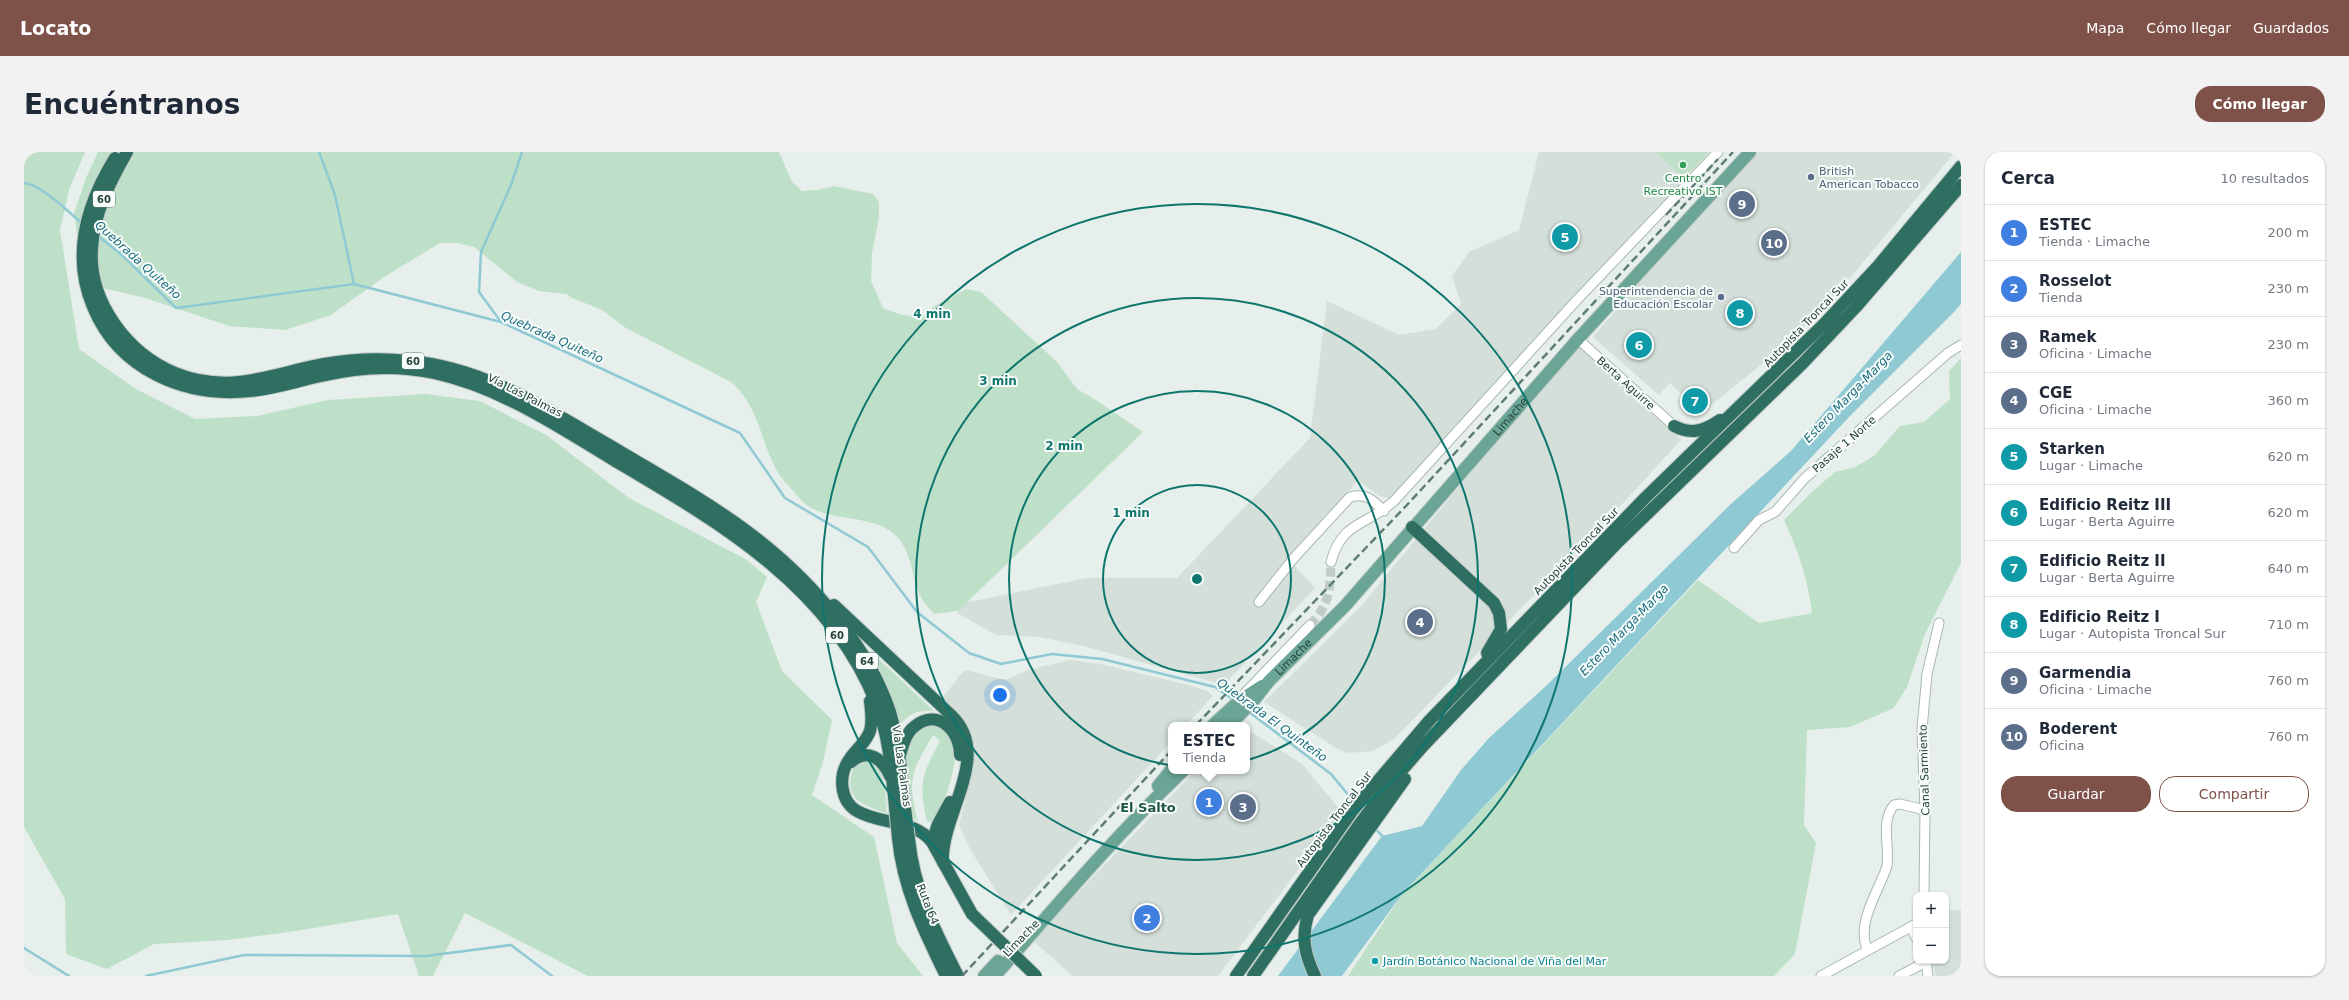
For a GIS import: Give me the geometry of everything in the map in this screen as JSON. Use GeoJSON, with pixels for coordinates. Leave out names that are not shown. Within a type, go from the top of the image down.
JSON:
{"type":"FeatureCollection","features":[{"type":"Feature","properties":{"kind":"highway","name":"Vía Las Palmas"},"geometry":{"type":"LineString","coordinates":[[118,152],[104,176],[92,202],[85,282],[92,305],[100,321],[126,355],[157,376],[192,388],[235,392],[268,388],[336,372],[391,368],[435,373],[487,389],[568,432],[714,521],[748,544],[780,570],[805,597],[844,644],[864,676],[876,704],[885,731],[894,797],[903,839]]}},
{"type":"Feature","properties":{"kind":"highway","name":"Vía Las Palmas"},"geometry":{"type":"LineString","coordinates":[[127,152],[104,199],[87,248],[97,286],[112,319],[135,347],[165,368],[199,380],[235,382],[270,378],[323,364],[378,359],[433,364],[477,376],[527,399],[720,511],[764,543],[806,581],[845,629],[874,674],[890,712],[899,756],[906,808],[903,839]]}},
{"type":"Feature","properties":{"kind":"highway","name":"Autopista Troncal Sur"},"geometry":{"type":"LineString","coordinates":[[1383,791],[1429,721],[1646,497],[1849,299],[1961,166]]}},
{"type":"Feature","properties":{"kind":"highway","name":"Autopista Troncal Sur"},"geometry":{"type":"LineString","coordinates":[[1236,976],[1353,810],[1383,791],[1458,710],[1660,500],[1803,363],[1856,307],[1961,185]]}},
{"type":"Feature","properties":{"kind":"highway"},"geometry":{"type":"LineString","coordinates":[[1674,426],[1688,431],[1703,430],[1745,402]]}},
{"type":"Feature","properties":{"kind":"highway"},"geometry":{"type":"LineString","coordinates":[[1412,527],[1497,608],[1501,621],[1499,634],[1476,672]]}},
{"type":"Feature","properties":{"kind":"highway"},"geometry":{"type":"LineString","coordinates":[[806,581],[860,628],[952,716],[963,730],[967,749],[964,775],[959,798],[945,835],[943,862]]}},
{"type":"Feature","properties":{"kind":"highway"},"geometry":{"type":"LineString","coordinates":[[864,676],[872,711],[871,725],[865,741],[850,759],[845,769],[842,784],[843,793],[854,809],[870,817],[907,826],[922,833],[932,842],[972,914],[1036,976]]}},
{"type":"Feature","properties":{"kind":"highway"},"geometry":{"type":"LineString","coordinates":[[899,756],[910,731],[924,721],[939,721],[948,725],[955,733],[960,758],[950,803],[938,824],[932,842]]}},
{"type":"Feature","properties":{"kind":"highway"},"geometry":{"type":"LineString","coordinates":[[845,769],[859,756],[872,756],[884,764],[892,780]]}},
{"type":"Feature","properties":{"kind":"highway"},"geometry":{"type":"LineString","coordinates":[[1315,976],[1304,945],[1305,930],[1312,909],[1365,825],[1383,791]]}},
{"type":"Feature","properties":{"kind":"highway"},"geometry":{"type":"LineString","coordinates":[[1226,976],[1299,875],[1353,810]]}},
{"type":"Feature","properties":{"kind":"highway"},"geometry":{"type":"LineString","coordinates":[[922,833],[938,824]]}},
{"type":"Feature","properties":{"kind":"highway"},"geometry":{"type":"LineString","coordinates":[[1253,976],[1365,825]]}},
{"type":"Feature","properties":{"kind":"highway","name":"Ruta 64"},"geometry":{"type":"LineString","coordinates":[[903,839],[907,889],[931,934],[958,976]]}},
{"type":"Feature","properties":{"kind":"highway","name":"Ruta 64"},"geometry":{"type":"LineString","coordinates":[[931,934],[946,976]]}},
{"type":"Feature","properties":{"kind":"main road","name":"Limache"},"geometry":{"type":"LineString","coordinates":[[1231,720],[1245,698],[1269,681],[1345,606],[1412,527],[1578,339],[1750,152]]}},
{"type":"Feature","properties":{"kind":"main road","name":"Limache"},"geometry":{"type":"LineString","coordinates":[[1141,811],[1168,774]]}},
{"type":"Feature","properties":{"kind":"main road","name":"Limache"},"geometry":{"type":"LineString","coordinates":[[995,976],[1058,901],[1141,811],[1179,774]]}},
{"type":"Feature","properties":{"kind":"main road","name":"Limache"},"geometry":{"type":"LineString","coordinates":[[984,976],[1025,932],[1058,901]]}},
{"type":"Feature","properties":{"kind":"street"},"geometry":{"type":"LineString","coordinates":[[1331,562],[1337,542],[1343,534],[1350,528],[1384,510],[1576,301],[1717,153]]}},
{"type":"Feature","properties":{"kind":"street","name":"Berta Aguirre"},"geometry":{"type":"LineString","coordinates":[[1578,339],[1674,426]]}},
{"type":"Feature","properties":{"kind":"street","name":"Pasaje 1 Norte"},"geometry":{"type":"LineString","coordinates":[[1734,548],[1759,520],[1775,512],[1805,478],[1948,353],[1961,345]]}},
{"type":"Feature","properties":{"kind":"street"},"geometry":{"type":"LineString","coordinates":[[1259,602],[1293,559],[1350,497],[1357,495],[1370,497],[1384,510]]}},
{"type":"Feature","properties":{"kind":"street","name":"Canal Sarmiento"},"geometry":{"type":"LineString","coordinates":[[1924,892],[1925,810],[1921,748],[1923,710],[1928,668],[1939,623]]}},
{"type":"Feature","properties":{"kind":"street","name":"Limache"},"geometry":{"type":"LineString","coordinates":[[1245,698],[1310,625]]}},
{"type":"Feature","properties":{"kind":"street"},"geometry":{"type":"LineString","coordinates":[[1867,949],[1864,934],[1865,924],[1887,866],[1888,857],[1886,830],[1891,809],[1894,805],[1900,804],[1925,810]]}},
{"type":"Feature","properties":{"kind":"street"},"geometry":{"type":"LineString","coordinates":[[1821,976],[1867,949],[1913,925]]}},
{"type":"Feature","properties":{"kind":"street"},"geometry":{"type":"LineString","coordinates":[[1899,976],[1922,964]]}},
{"type":"Feature","properties":{"kind":"street"},"geometry":{"type":"LineString","coordinates":[[1926,964],[1928,976]]}},
{"type":"Feature","properties":{"kind":"shaded area"},"geometry":{"type":"Polygon","coordinates":[[[1539,152],[1655,152],[1684,179],[1391,499],[1379,496],[1358,480],[1288,559],[1315,588],[1224,685],[1087,647],[1040,637],[996,635],[957,613],[963,603],[1087,578],[1177,578],[1310,438],[1327,301],[1399,335],[1436,329],[1461,304],[1452,276],[1469,252],[1519,230],[1539,152]]]}},
{"type":"Feature","properties":{"kind":"shaded area"},"geometry":{"type":"Polygon","coordinates":[[[1759,152],[1955,152],[1850,278],[1800,331],[1795,328],[1762,364],[1701,413],[1670,383],[1659,395],[1593,337],[1656,263],[1759,152]]]}},
{"type":"Feature","properties":{"kind":"shaded area"},"geometry":{"type":"Polygon","coordinates":[[[1580,347],[1681,440],[1612,515],[1394,739],[1373,751],[1348,753],[1336,748],[1264,702],[1361,606],[1511,423],[1580,347]]]}},
{"type":"Feature","properties":{"kind":"shaded area"},"geometry":{"type":"Polygon","coordinates":[[[1070,660],[1101,664],[1192,686],[1207,691],[1213,696],[1189,722],[1168,722],[1168,745],[1011,915],[970,849],[959,825],[973,768],[972,740],[964,723],[941,700],[960,675],[966,670],[1005,680],[1028,670],[1070,660]]]}},
{"type":"Feature","properties":{"kind":"shaded area"},"geometry":{"type":"Polygon","coordinates":[[[1250,731],[1302,764],[1342,812],[1218,976],[1073,976],[1032,940],[1192,774],[1250,774],[1250,731]]]}},
{"type":"Feature","properties":{"kind":"shaded area"},"geometry":{"type":"Polygon","coordinates":[[[1949,910],[1961,910],[1961,976],[1936,976],[1933,964],[1949,964],[1949,910]]]}},
{"type":"Feature","properties":{"kind":"green space"},"geometry":{"type":"Polygon","coordinates":[[[24,152],[85,152],[69,190],[60,230],[79,349],[136,389],[195,419],[257,416],[328,400],[425,394],[480,401],[546,435],[629,498],[747,560],[767,577],[756,602],[782,671],[832,720],[823,762],[812,795],[874,837],[897,943],[923,976],[588,976],[465,913],[433,976],[419,976],[398,914],[296,931],[227,940],[154,944],[107,969],[66,954],[65,899],[24,827],[24,152]]]}},
{"type":"Feature","properties":{"kind":"green space"},"geometry":{"type":"Polygon","coordinates":[[[98,152],[779,152],[792,182],[802,191],[818,190],[834,186],[873,194],[879,202],[879,218],[872,253],[871,281],[883,308],[899,314],[921,318],[936,305],[966,289],[981,292],[1057,362],[1077,389],[1143,432],[958,611],[934,614],[924,602],[920,594],[906,551],[896,536],[877,524],[818,511],[805,504],[785,482],[771,458],[750,406],[742,393],[731,382],[626,328],[602,310],[572,298],[567,294],[539,291],[517,282],[474,247],[457,243],[440,243],[384,277],[331,315],[285,330],[229,326],[145,298],[99,287],[81,263],[74,213],[86,178],[98,152]]]}},
{"type":"Feature","properties":{"kind":"green space","name":"Centro Recreativo IST"},"geometry":{"type":"Polygon","coordinates":[[[1655,152],[1709,152],[1684,179],[1655,152]]]}},
{"type":"Feature","properties":{"kind":"green space"},"geometry":{"type":"Polygon","coordinates":[[[1961,358],[1961,563],[1925,634],[1907,687],[1894,708],[1850,727],[1807,730],[1804,825],[1816,843],[1795,954],[1774,976],[1348,976],[1403,893],[1698,580],[1759,623],[1812,613],[1802,565],[1784,520],[1813,491],[1835,472],[1855,467],[1874,456],[1900,426],[1924,422],[1950,399],[1949,371],[1961,358]]]}},
{"type":"Feature","properties":{"kind":"green space"},"geometry":{"type":"Polygon","coordinates":[[[852,634],[934,711],[914,713],[900,725],[887,685],[852,634]]]}},
{"type":"Feature","properties":{"kind":"green space"},"geometry":{"type":"Polygon","coordinates":[[[932,724],[943,726],[952,739],[955,749],[953,772],[941,807],[936,816],[930,822],[927,821],[922,788],[923,780],[929,762],[940,741],[933,735],[920,758],[913,776],[913,795],[918,822],[910,815],[904,762],[906,750],[911,739],[919,730],[932,724]]]}},
{"type":"Feature","properties":{"kind":"green space"},"geometry":{"type":"Polygon","coordinates":[[[863,761],[870,761],[880,771],[884,784],[887,813],[862,803],[852,793],[850,786],[854,766],[863,761]]]}},
{"type":"Feature","properties":{"kind":"water","name":"Estero Marga-Marga"},"geometry":{"type":"Polygon","coordinates":[[[1961,252],[1961,304],[1850,416],[1403,893],[1342,976],[1278,976],[1382,836],[1422,826],[1461,770],[1489,738],[1546,686],[1732,503],[1791,451],[1961,252]]]}},
{"type":"Feature","properties":{"kind":"waterway"},"geometry":{"type":"LineString","coordinates":[[319,152],[335,195],[354,284]]}},
{"type":"Feature","properties":{"kind":"waterway"},"geometry":{"type":"LineString","coordinates":[[501,322],[479,292],[481,252],[511,185],[522,152]]}},
{"type":"Feature","properties":{"kind":"waterway","name":"Quebrada Quiteño"},"geometry":{"type":"LineString","coordinates":[[24,183],[38,188],[55,200],[83,224]]}},
{"type":"Feature","properties":{"kind":"waterway","name":"Quebrada Quiteño"},"geometry":{"type":"LineString","coordinates":[[97,235],[123,256],[176,308],[354,284],[501,322],[740,433],[785,498],[868,547],[917,612],[969,653],[1001,664],[1052,654],[1102,659],[1215,687],[1234,700]]}},
{"type":"Feature","properties":{"kind":"waterway","name":"Quebrada El Quinteño"},"geometry":{"type":"LineString","coordinates":[[1249,712],[1331,774],[1355,803]]}},
{"type":"Feature","properties":{"kind":"waterway","name":"Quebrada El Quinteño"},"geometry":{"type":"LineString","coordinates":[[1374,827],[1383,837]]}},
{"type":"Feature","properties":{"kind":"waterway"},"geometry":{"type":"LineString","coordinates":[[146,976],[244,955],[426,956],[511,945],[552,976]]}},
{"type":"Feature","properties":{"kind":"waterway"},"geometry":{"type":"LineString","coordinates":[[24,948],[69,976]]}},
{"type":"Feature","properties":{"kind":"tunnel"},"geometry":{"type":"LineString","coordinates":[[1310,625],[1322,610],[1328,596],[1331,562]]}},
{"type":"Feature","properties":{"kind":"railway"},"geometry":{"type":"LineString","coordinates":[[1199,722],[1406,506],[1733,152]]}},
{"type":"Feature","properties":{"kind":"railway"},"geometry":{"type":"LineString","coordinates":[[1666,215],[1718,159]]}},
{"type":"Feature","properties":{"kind":"railway"},"geometry":{"type":"LineString","coordinates":[[962,976],[1168,754]]}},
{"type":"Feature","properties":{"kind":"place","name":"Centro Recreativo IST"},"geometry":{"type":"Point","coordinates":[1683,165]}},
{"type":"Feature","properties":{"kind":"place","name":"British American Tobacco"},"geometry":{"type":"Point","coordinates":[1811,177]}},
{"type":"Feature","properties":{"kind":"place","name":"Garmendia"},"geometry":{"type":"Point","coordinates":[1742,204]}},
{"type":"Feature","properties":{"kind":"place","name":"Starken"},"geometry":{"type":"Point","coordinates":[1565,237]}},
{"type":"Feature","properties":{"kind":"place","name":"Boderent"},"geometry":{"type":"Point","coordinates":[1774,243]}},
{"type":"Feature","properties":{"kind":"place","name":"Superintendencia de Educación Escolar"},"geometry":{"type":"Point","coordinates":[1721,297]}},
{"type":"Feature","properties":{"kind":"place","name":"Edificio Reitz I"},"geometry":{"type":"Point","coordinates":[1740,313]}},
{"type":"Feature","properties":{"kind":"place","name":"Edificio Reitz III"},"geometry":{"type":"Point","coordinates":[1639,345]}},
{"type":"Feature","properties":{"kind":"place","name":"Edificio Reitz II"},"geometry":{"type":"Point","coordinates":[1695,401]}},
{"type":"Feature","properties":{"kind":"place","name":"CGE"},"geometry":{"type":"Point","coordinates":[1420,622]}},
{"type":"Feature","properties":{"kind":"place","name":"ESTEC"},"geometry":{"type":"Point","coordinates":[1209,802]}},
{"type":"Feature","properties":{"kind":"place","name":"Ramek"},"geometry":{"type":"Point","coordinates":[1243,807]}},
{"type":"Feature","properties":{"kind":"place","name":"Rosselot"},"geometry":{"type":"Point","coordinates":[1147,918]}},
{"type":"Feature","properties":{"kind":"place","name":"Jardín Botánico Nacional de Viña del Mar"},"geometry":{"type":"Point","coordinates":[1375,961]}},
{"type":"Feature","properties":{"kind":"district","name":"El Salto"},"geometry":{"type":"Point","coordinates":[1148,807]}}]}
